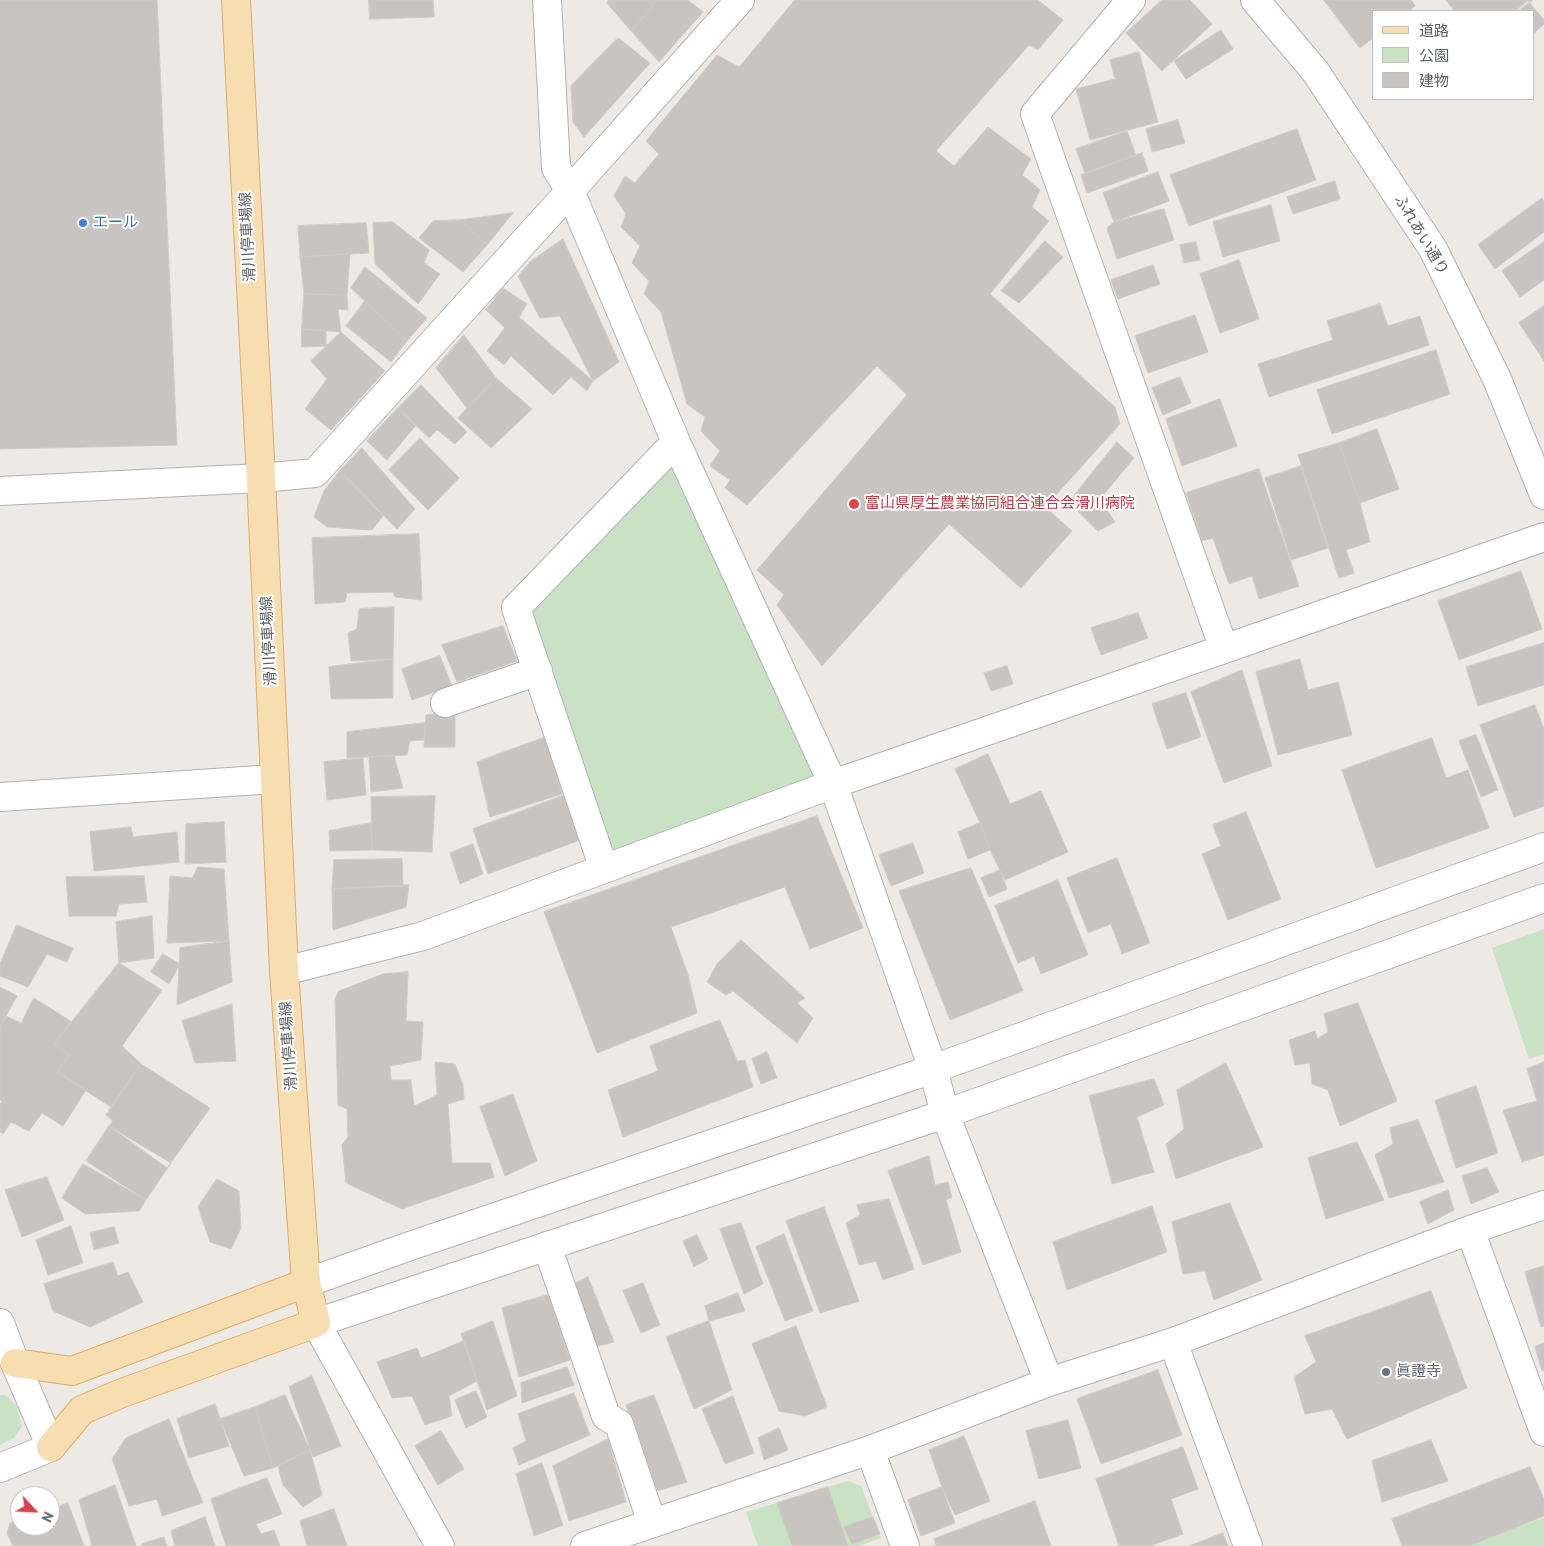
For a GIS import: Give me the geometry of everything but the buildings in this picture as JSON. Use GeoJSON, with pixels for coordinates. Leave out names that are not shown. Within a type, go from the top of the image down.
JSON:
{"type":"FeatureCollection","features":[{"type":"Feature","properties":{"kind":"main road","name":"滑川停車場線"},"geometry":{"type":"LineString","coordinates":[[236,0],[284,971],[306,1283],[316,1323]]}},
{"type":"Feature","properties":{"kind":"main road"},"geometry":{"type":"LineString","coordinates":[[8,1365],[72,1371],[306,1283]]}},
{"type":"Feature","properties":{"kind":"main road"},"geometry":{"type":"LineString","coordinates":[[51,1447],[82,1410],[122,1393],[316,1323]]}},
{"type":"Feature","properties":{"kind":"street"},"geometry":{"type":"LineString","coordinates":[[547,0],[556,168],[570,191],[676,442],[833,784],[933,1069],[945,1114],[1049,1382]]}},
{"type":"Feature","properties":{"kind":"street"},"geometry":{"type":"LineString","coordinates":[[1130,0],[1035,114],[1224,650]]}},
{"type":"Feature","properties":{"kind":"street","name":"ふれあい通り"},"geometry":{"type":"LineString","coordinates":[[1255,0],[1315,71],[1433,249],[1497,379],[1544,495]]}},
{"type":"Feature","properties":{"kind":"street"},"geometry":{"type":"LineString","coordinates":[[0,491],[261,478],[315,473],[570,191],[727,5]]}},
{"type":"Feature","properties":{"kind":"street"},"geometry":{"type":"LineString","coordinates":[[604,869],[516,608],[676,442]]}},
{"type":"Feature","properties":{"kind":"street"},"geometry":{"type":"LineString","coordinates":[[284,971],[423,936],[833,784],[1224,650],[1544,537]]}},
{"type":"Feature","properties":{"kind":"street"},"geometry":{"type":"LineString","coordinates":[[445,703],[538,671]]}},
{"type":"Feature","properties":{"kind":"street"},"geometry":{"type":"LineString","coordinates":[[0,797],[275,779]]}},
{"type":"Feature","properties":{"kind":"street"},"geometry":{"type":"LineString","coordinates":[[306,1283],[933,1069],[1544,847]]}},
{"type":"Feature","properties":{"kind":"street"},"geometry":{"type":"LineString","coordinates":[[440,1546],[316,1323],[945,1114],[1544,898]]}},
{"type":"Feature","properties":{"kind":"street"},"geometry":{"type":"LineString","coordinates":[[585,1546],[870,1450],[1049,1382],[1173,1342],[1470,1230],[1544,1205]]}},
{"type":"Feature","properties":{"kind":"street"},"geometry":{"type":"LineString","coordinates":[[1470,1230],[1544,1432]]}},
{"type":"Feature","properties":{"kind":"street"},"geometry":{"type":"LineString","coordinates":[[547,1246],[606,1416],[620,1424],[652,1524]]}},
{"type":"Feature","properties":{"kind":"street"},"geometry":{"type":"LineString","coordinates":[[0,1323],[8,1365],[51,1447],[0,1468]]}},
{"type":"Feature","properties":{"kind":"street"},"geometry":{"type":"LineString","coordinates":[[1173,1342],[1248,1546]]}},
{"type":"Feature","properties":{"kind":"street"},"geometry":{"type":"LineString","coordinates":[[870,1450],[905,1546]]}},
{"type":"Feature","properties":{"kind":"green space"},"geometry":{"type":"Polygon","coordinates":[[[676,442],[833,784],[611,867],[520,614],[676,442]]]}},
{"type":"Feature","properties":{"kind":"green space"},"geometry":{"type":"Polygon","coordinates":[[[1544,929],[1544,1054],[1529,1059],[1492,948],[1544,929]]]}},
{"type":"Feature","properties":{"kind":"green space"},"geometry":{"type":"Polygon","coordinates":[[[0,1395],[6,1395],[16,1405],[22,1426],[14,1438],[0,1445],[0,1395]]]}},
{"type":"Feature","properties":{"kind":"green space"},"geometry":{"type":"Polygon","coordinates":[[[848,1481],[861,1486],[881,1538],[859,1546],[758,1546],[746,1512],[848,1481]]]}},
{"type":"Feature","properties":{"kind":"green space"},"geometry":{"type":"Polygon","coordinates":[[[1544,1518],[1544,1546],[1459,1546],[1544,1518]]]}},
{"type":"Feature","properties":{"kind":"place","name":"エール"},"geometry":{"type":"Point","coordinates":[83,223]}},
{"type":"Feature","properties":{"kind":"place","name":"富山県厚生農業協同組合連合会滑川病院"},"geometry":{"type":"Point","coordinates":[854,504]}},
{"type":"Feature","properties":{"kind":"place","name":"眞證寺"},"geometry":{"type":"Point","coordinates":[1386,1372]}}]}
